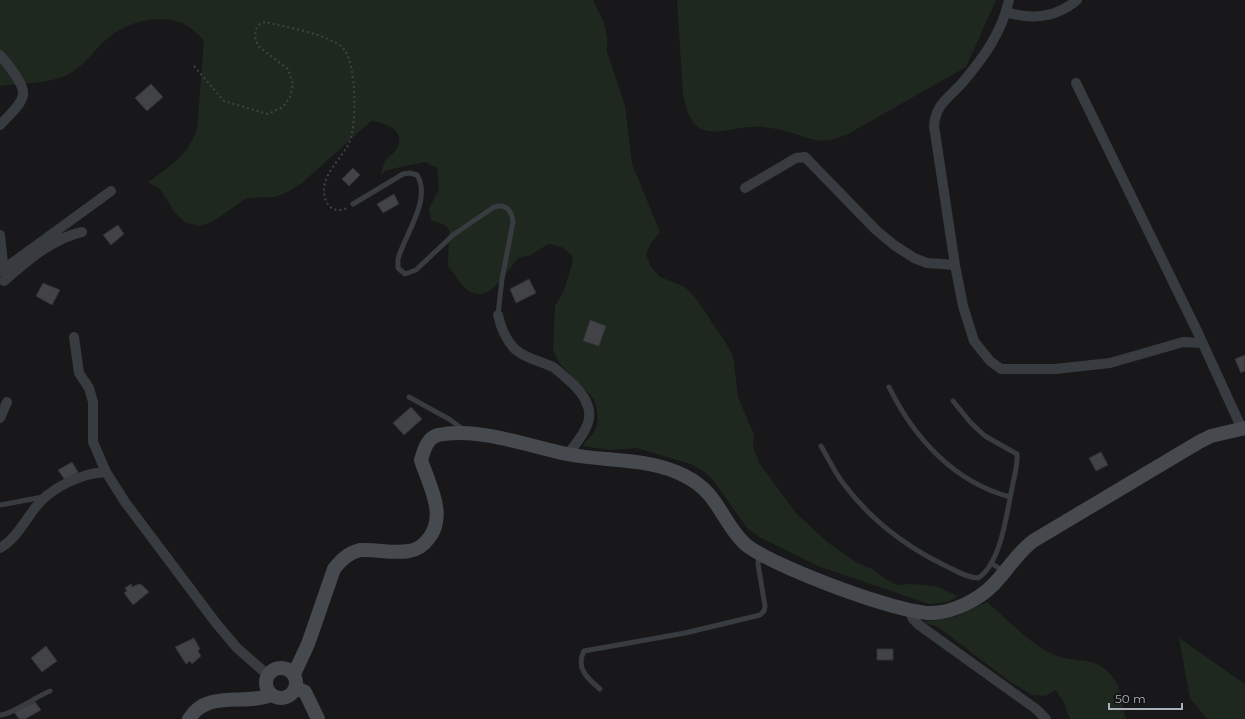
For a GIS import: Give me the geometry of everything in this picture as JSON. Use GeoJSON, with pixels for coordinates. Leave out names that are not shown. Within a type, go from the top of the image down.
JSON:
{"type":"FeatureCollection","features":[{"type":"Feature","properties":{"kind":"street"},"geometry":{"type":"LineString","coordinates":[[1009,0],[1006,12],[993,42],[962,83],[940,105],[935,115],[934,126],[938,166],[955,265],[963,306],[974,340],[990,361],[1000,368],[1055,369],[1110,363],[1183,342],[1202,343]]}},
{"type":"Feature","properties":{"kind":"street"},"geometry":{"type":"LineString","coordinates":[[1006,12],[1021,17],[1039,17],[1057,14],[1077,0]]}},
{"type":"Feature","properties":{"kind":"street"},"geometry":{"type":"LineString","coordinates":[[0,55],[19,83],[23,95],[19,104],[0,125]]}},
{"type":"Feature","properties":{"kind":"street"},"geometry":{"type":"LineString","coordinates":[[318,719],[305,692],[295,681],[287,669],[279,668],[268,675],[266,684],[271,695],[276,698],[286,698],[293,692],[295,681],[334,569],[340,561],[353,552],[360,550],[407,552],[415,550],[425,544],[434,532],[438,516],[421,460],[423,451],[429,441],[436,436],[469,435],[515,440],[568,454],[661,466],[687,477],[709,494],[734,532],[745,544],[760,554],[862,596],[923,614],[944,612],[957,608],[984,593],[1024,548],[1033,541],[1181,451],[1211,436],[1244,429],[1076,83]]}},
{"type":"Feature","properties":{"kind":"street"},"geometry":{"type":"LineString","coordinates":[[745,188],[796,158],[805,157],[876,230],[894,245],[914,258],[927,263],[937,265],[955,265]]}},
{"type":"Feature","properties":{"kind":"street"},"geometry":{"type":"LineString","coordinates":[[4,269],[111,191]]}},
{"type":"Feature","properties":{"kind":"street"},"geometry":{"type":"LineString","coordinates":[[2,283],[30,260],[57,242],[71,234],[82,232]]}},
{"type":"Feature","properties":{"kind":"street"},"geometry":{"type":"LineString","coordinates":[[0,235],[4,269],[2,283]]}},
{"type":"Feature","properties":{"kind":"street"},"geometry":{"type":"LineString","coordinates":[[498,315],[501,329],[517,350],[527,357],[552,367],[564,376],[585,397],[589,410],[589,421],[583,434],[568,454]]}},
{"type":"Feature","properties":{"kind":"street"},"geometry":{"type":"LineString","coordinates":[[74,337],[79,373],[89,388],[93,402],[94,442],[106,472],[124,502],[216,623],[236,648],[268,675]]}},
{"type":"Feature","properties":{"kind":"street"},"geometry":{"type":"LineString","coordinates":[[0,418],[8,402]]}},
{"type":"Feature","properties":{"kind":"street"},"geometry":{"type":"LineString","coordinates":[[0,548],[19,531],[36,507],[48,496],[82,476],[106,472]]}},
{"type":"Feature","properties":{"kind":"street"},"geometry":{"type":"LineString","coordinates":[[909,610],[913,619],[919,626],[1036,709],[1046,719]]}},
{"type":"Feature","properties":{"kind":"street"},"geometry":{"type":"LineString","coordinates":[[195,716],[214,700],[261,699],[271,695]]}},
{"type":"Feature","properties":{"kind":"lane"},"geometry":{"type":"LineString","coordinates":[[353,204],[403,174],[410,173],[417,175],[421,182],[423,191],[421,202],[398,259],[398,268],[405,274],[416,270],[453,235],[494,207],[499,205],[508,208],[512,214],[513,222],[502,279],[498,315]]}},
{"type":"Feature","properties":{"kind":"lane"},"geometry":{"type":"LineString","coordinates":[[890,387],[906,419],[936,455],[973,483],[992,492],[1010,496]]}},
{"type":"Feature","properties":{"kind":"lane"},"geometry":{"type":"LineString","coordinates":[[409,397],[449,419],[469,435]]}},
{"type":"Feature","properties":{"kind":"lane"},"geometry":{"type":"LineString","coordinates":[[821,446],[842,482],[858,502],[903,541],[930,558],[974,578],[982,576],[991,562],[1003,534],[1017,454],[985,436],[971,423],[953,401]]}},
{"type":"Feature","properties":{"kind":"lane"},"geometry":{"type":"LineString","coordinates":[[0,505],[48,496]]}},
{"type":"Feature","properties":{"kind":"lane"},"geometry":{"type":"LineString","coordinates":[[600,689],[589,680],[582,669],[580,662],[584,651],[685,633],[760,615],[764,611],[765,606],[758,564],[760,554]]}},
{"type":"Feature","properties":{"kind":"lane"},"geometry":{"type":"LineString","coordinates":[[991,562],[1004,572]]}},
{"type":"Feature","properties":{"kind":"lane"},"geometry":{"type":"LineString","coordinates":[[0,715],[7,715],[36,697],[50,691]]}},
{"type":"Feature","properties":{"kind":"path"},"geometry":{"type":"LineString","coordinates":[[194,66],[224,101],[268,114],[284,108],[290,97],[293,84],[288,69],[258,46],[255,37],[256,29],[260,24],[266,22],[317,35],[330,40],[343,49],[349,63],[353,81],[354,129],[344,153],[334,165],[326,179],[324,199],[327,205],[337,210],[353,204]]}},
{"type":"Feature","properties":{"kind":"shaded area"},"geometry":{"type":"Polygon","coordinates":[[[0,0],[593,0],[604,23],[607,37],[607,52],[625,106],[632,164],[660,232],[651,243],[646,254],[651,267],[660,277],[685,287],[695,297],[733,356],[738,397],[754,435],[753,447],[760,464],[796,513],[827,542],[857,563],[872,569],[885,579],[898,585],[911,584],[935,586],[958,596],[948,602],[929,604],[818,566],[759,537],[747,528],[714,481],[703,471],[691,464],[637,448],[610,450],[583,446],[593,434],[597,425],[598,416],[594,399],[560,364],[553,350],[555,306],[563,293],[573,262],[572,255],[562,247],[548,244],[531,255],[518,258],[496,286],[489,291],[482,294],[474,293],[466,289],[448,267],[449,230],[445,225],[431,220],[429,209],[439,189],[437,168],[425,162],[391,169],[385,171],[381,176],[385,161],[396,150],[399,143],[398,133],[394,129],[371,121],[302,183],[288,192],[275,197],[247,198],[212,222],[199,226],[185,222],[175,213],[160,189],[148,182],[183,154],[193,139],[197,129],[204,41],[190,27],[175,21],[155,19],[135,23],[125,27],[109,37],[85,62],[69,74],[53,80],[0,86],[0,0]]]}},
{"type":"Feature","properties":{"kind":"shaded area"},"geometry":{"type":"Polygon","coordinates":[[[677,0],[996,0],[966,67],[846,135],[833,140],[820,141],[770,128],[744,127],[715,132],[704,130],[695,124],[685,105],[683,94],[677,0]]]}},
{"type":"Feature","properties":{"kind":"shaded area"},"geometry":{"type":"Polygon","coordinates":[[[987,602],[1024,635],[1048,652],[1067,659],[1095,663],[1103,668],[1111,675],[1118,686],[1126,719],[1070,719],[1063,701],[1056,690],[1045,696],[1032,695],[1009,681],[938,627],[922,622],[955,617],[987,602]]]}},
{"type":"Feature","properties":{"kind":"shaded area"},"geometry":{"type":"Polygon","coordinates":[[[1179,638],[1245,684],[1245,719],[1207,719],[1190,698],[1179,638]]]}},
{"type":"Feature","properties":{"kind":"building"},"geometry":{"type":"Polygon","coordinates":[[[151,84],[163,97],[147,111],[135,98],[151,84]]]}},
{"type":"Feature","properties":{"kind":"building"},"geometry":{"type":"Polygon","coordinates":[[[353,168],[360,175],[349,186],[342,179],[353,168]]]}},
{"type":"Feature","properties":{"kind":"building"},"geometry":{"type":"Polygon","coordinates":[[[394,194],[399,204],[383,213],[377,204],[394,194]]]}},
{"type":"Feature","properties":{"kind":"building"},"geometry":{"type":"Polygon","coordinates":[[[118,225],[124,234],[111,245],[103,235],[118,225]]]}},
{"type":"Feature","properties":{"kind":"building"},"geometry":{"type":"Polygon","coordinates":[[[529,279],[536,293],[516,303],[510,289],[529,279]]]}},
{"type":"Feature","properties":{"kind":"building"},"geometry":{"type":"Polygon","coordinates":[[[43,283],[60,290],[52,305],[36,296],[43,283]]]}},
{"type":"Feature","properties":{"kind":"building"},"geometry":{"type":"Polygon","coordinates":[[[590,320],[606,326],[599,346],[583,341],[590,320]]]}},
{"type":"Feature","properties":{"kind":"building"},"geometry":{"type":"Polygon","coordinates":[[[1245,355],[1245,371],[1241,373],[1235,359],[1245,355]]]}},
{"type":"Feature","properties":{"kind":"building"},"geometry":{"type":"Polygon","coordinates":[[[411,407],[422,419],[404,435],[393,423],[411,407]]]}},
{"type":"Feature","properties":{"kind":"building"},"geometry":{"type":"Polygon","coordinates":[[[1101,452],[1108,465],[1096,471],[1089,458],[1101,452]]]}},
{"type":"Feature","properties":{"kind":"building"},"geometry":{"type":"Polygon","coordinates":[[[72,462],[78,472],[65,480],[58,470],[72,462]]]}},
{"type":"Feature","properties":{"kind":"building"},"geometry":{"type":"Polygon","coordinates":[[[131,584],[132,587],[139,584],[142,585],[149,592],[133,605],[124,593],[127,591],[125,588],[131,584]]]}},
{"type":"Feature","properties":{"kind":"building"},"geometry":{"type":"Polygon","coordinates":[[[194,638],[200,649],[198,651],[201,656],[192,664],[190,661],[186,664],[175,647],[194,638]]]}},
{"type":"Feature","properties":{"kind":"building"},"geometry":{"type":"Polygon","coordinates":[[[46,646],[57,661],[42,672],[31,658],[46,646]]]}},
{"type":"Feature","properties":{"kind":"building"},"geometry":{"type":"Polygon","coordinates":[[[877,649],[893,649],[893,660],[877,660],[877,649]]]}},
{"type":"Feature","properties":{"kind":"building"},"geometry":{"type":"Polygon","coordinates":[[[35,702],[41,710],[25,719],[19,719],[14,712],[35,702]]]}}]}
